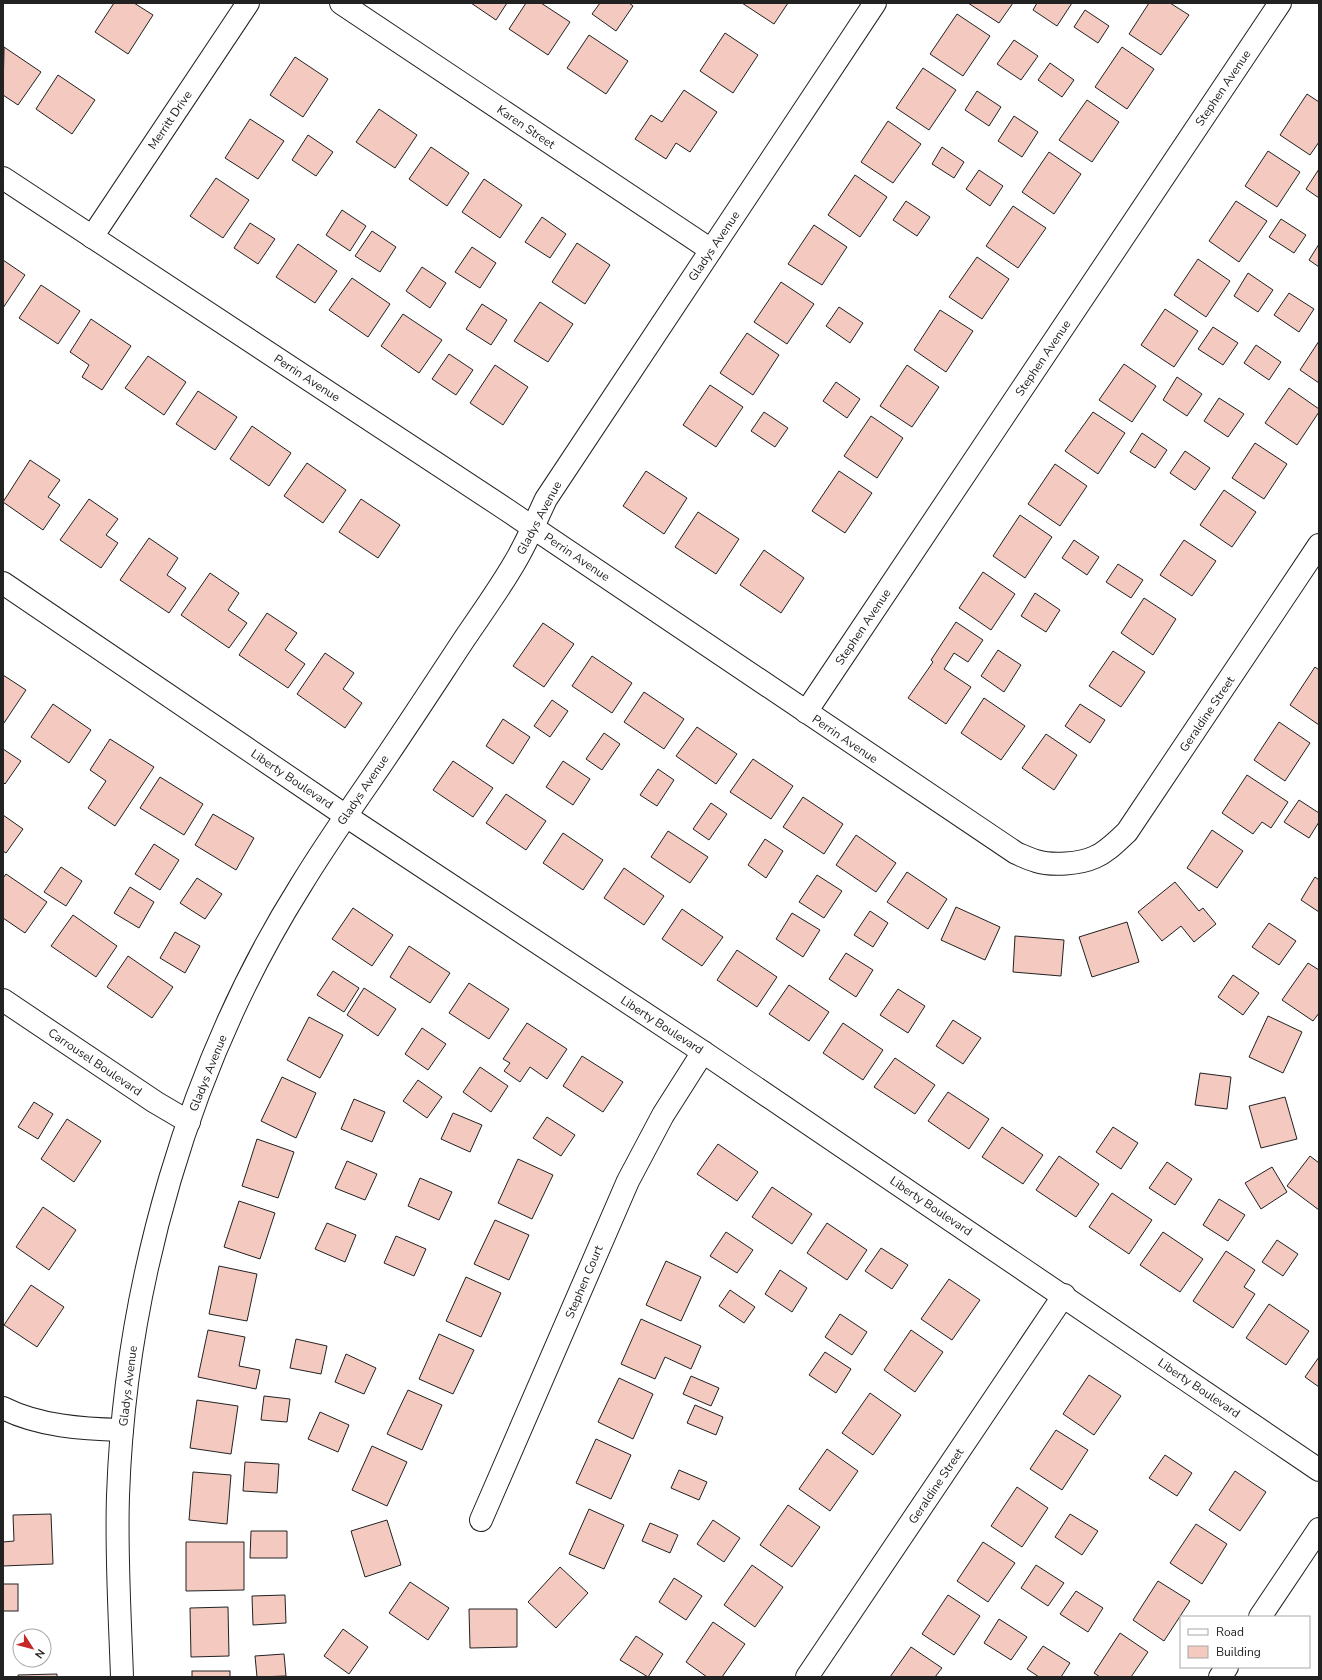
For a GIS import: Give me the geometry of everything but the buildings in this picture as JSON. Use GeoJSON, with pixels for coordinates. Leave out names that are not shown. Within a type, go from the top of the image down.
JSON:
{"type":"FeatureCollection","features":[{"type":"Feature","properties":{"kind":"street","name":"Merritt Drive"},"geometry":{"type":"LineString","coordinates":[[92,237],[248,3]]}},
{"type":"Feature","properties":{"kind":"street","name":"Karen Street"},"geometry":{"type":"LineString","coordinates":[[341,3],[711,250]]}},
{"type":"Feature","properties":{"kind":"street","name":"Gladys Avenue"},"geometry":{"type":"LineString","coordinates":[[122,1677],[117,1556],[118,1494],[122,1430],[132,1348],[148,1266],[168,1185],[188,1122],[217,1047],[251,971],[299,887],[516,561],[546,499],[875,3]]}},
{"type":"Feature","properties":{"kind":"street","name":"Stephen Avenue"},"geometry":{"type":"LineString","coordinates":[[806,712],[1280,3]]}},
{"type":"Feature","properties":{"kind":"street","name":"Perrin Avenue"},"geometry":{"type":"LineString","coordinates":[[3,178],[532,527],[1016,853],[1036,861],[1054,864],[1077,861]]}},
{"type":"Feature","properties":{"kind":"street","name":"Geraldine Street"},"geometry":{"type":"LineString","coordinates":[[1077,861],[1095,857],[1114,844],[1127,832],[1319,545]]}},
{"type":"Feature","properties":{"kind":"street","name":"Liberty Boulevard"},"geometry":{"type":"LineString","coordinates":[[3,583],[346,816],[703,1052],[1064,1295],[1319,1470]]}},
{"type":"Feature","properties":{"kind":"street","name":"Carrousel Boulevard"},"geometry":{"type":"LineString","coordinates":[[3,1000],[155,1102],[188,1122]]}},
{"type":"Feature","properties":{"kind":"street","name":"Stephen Court"},"geometry":{"type":"LineString","coordinates":[[481,1520],[628,1181],[663,1115],[703,1052]]}},
{"type":"Feature","properties":{"kind":"street","name":"Geraldine Street"},"geometry":{"type":"LineString","coordinates":[[806,1677],[1064,1295]]}},
{"type":"Feature","properties":{"kind":"street"},"geometry":{"type":"LineString","coordinates":[[3,1408],[42,1421],[80,1428],[122,1430]]}},
{"type":"Feature","properties":{"kind":"street"},"geometry":{"type":"LineString","coordinates":[[1261,1616],[1319,1529]]}},
{"type":"Feature","properties":{"kind":"street"},"geometry":{"type":"LineString","coordinates":[[1220,1677],[1225,1668]]}}]}
